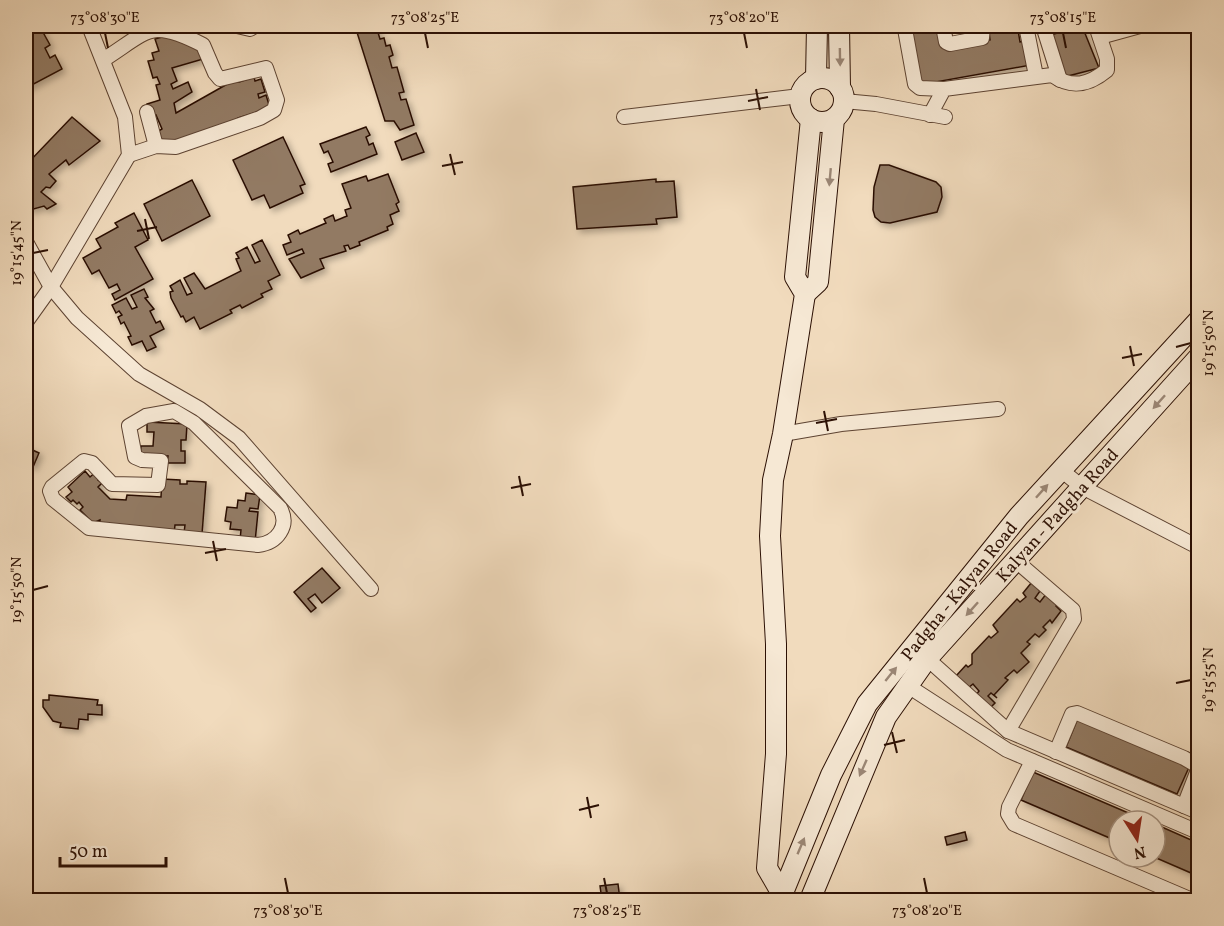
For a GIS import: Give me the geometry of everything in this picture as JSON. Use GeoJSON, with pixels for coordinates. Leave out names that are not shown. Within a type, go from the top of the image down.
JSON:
{"type":"FeatureCollection","features":[{"type":"Feature","properties":{"kind":"main road"},"geometry":{"type":"LineString","coordinates":[[816,79],[817,26]]}},
{"type":"Feature","properties":{"kind":"main road"},"geometry":{"type":"LineString","coordinates":[[839,26],[842,95],[839,114],[820,122],[811,119],[803,112],[800,96],[805,86],[816,79],[830,80],[842,95]]}},
{"type":"Feature","properties":{"kind":"main road"},"geometry":{"type":"LineString","coordinates":[[781,897],[767,868],[776,754],[776,644],[770,536],[773,480],[783,434],[805,294],[818,282],[834,118]]}},
{"type":"Feature","properties":{"kind":"main road"},"geometry":{"type":"LineString","coordinates":[[805,294],[795,277],[811,119]]}},
{"type":"Feature","properties":{"kind":"main road"},"geometry":{"type":"LineString","coordinates":[[798,249],[822,251]]}},
{"type":"Feature","properties":{"kind":"main road","name":"Padgha - Kalyan Road"},"geometry":{"type":"LineString","coordinates":[[781,897],[831,774],[867,704],[921,652],[1019,516],[1198,321]]}},
{"type":"Feature","properties":{"kind":"main road","name":"Kalyan - Padgha Road"},"geometry":{"type":"LineString","coordinates":[[810,900],[886,717],[908,686],[921,652],[1015,561],[1198,358]]}},
{"type":"Feature","properties":{"kind":"main road"},"geometry":{"type":"LineString","coordinates":[[1019,516],[1039,535]]}},
{"type":"Feature","properties":{"kind":"street"},"geometry":{"type":"LineString","coordinates":[[26,322],[51,287],[129,155],[125,117],[89,26]]}},
{"type":"Feature","properties":{"kind":"street"},"geometry":{"type":"LineString","coordinates":[[237,26],[250,29],[255,26]]}},
{"type":"Feature","properties":{"kind":"street"},"geometry":{"type":"LineString","coordinates":[[910,26],[905,29],[915,84],[920,88],[944,89],[1052,75],[1060,80],[1080,85],[1098,78],[1107,70],[1107,59],[1098,31],[1140,26]]}},
{"type":"Feature","properties":{"kind":"street"},"geometry":{"type":"LineString","coordinates":[[943,26],[946,42],[950,44],[982,38],[985,35],[983,26]]}},
{"type":"Feature","properties":{"kind":"street"},"geometry":{"type":"LineString","coordinates":[[1026,26],[1036,76]]}},
{"type":"Feature","properties":{"kind":"street"},"geometry":{"type":"LineString","coordinates":[[1046,26],[1044,29],[1060,80]]}},
{"type":"Feature","properties":{"kind":"street"},"geometry":{"type":"LineString","coordinates":[[103,60],[148,31],[167,28],[203,45],[220,79],[263,68],[269,72],[277,106],[269,114],[176,147],[156,146],[129,155]]}},
{"type":"Feature","properties":{"kind":"street"},"geometry":{"type":"LineString","coordinates":[[930,115],[944,89]]}},
{"type":"Feature","properties":{"kind":"street"},"geometry":{"type":"LineString","coordinates":[[842,95],[945,117]]}},
{"type":"Feature","properties":{"kind":"street"},"geometry":{"type":"LineString","coordinates":[[624,117],[800,96]]}},
{"type":"Feature","properties":{"kind":"street"},"geometry":{"type":"LineString","coordinates":[[147,112],[156,146]]}},
{"type":"Feature","properties":{"kind":"street"},"geometry":{"type":"LineString","coordinates":[[26,243],[51,287],[77,318],[139,374],[200,409],[239,438],[371,589]]}},
{"type":"Feature","properties":{"kind":"street"},"geometry":{"type":"LineString","coordinates":[[783,434],[841,424],[998,408]]}},
{"type":"Feature","properties":{"kind":"street"},"geometry":{"type":"LineString","coordinates":[[174,411],[194,423],[280,508],[284,518],[280,534],[272,542],[258,545],[89,528],[81,524],[50,495],[52,487],[84,461],[92,463],[112,484],[158,485],[161,461],[138,459],[132,451],[129,426],[146,416],[174,411]]}},
{"type":"Feature","properties":{"kind":"street"},"geometry":{"type":"LineString","coordinates":[[212,442],[226,428]]}},
{"type":"Feature","properties":{"kind":"street"},"geometry":{"type":"LineString","coordinates":[[1061,470],[1082,487],[1198,546]]}},
{"type":"Feature","properties":{"kind":"street"},"geometry":{"type":"LineString","coordinates":[[280,508],[292,498]]}},
{"type":"Feature","properties":{"kind":"street"},"geometry":{"type":"LineString","coordinates":[[1008,731],[1074,619],[1073,610],[1015,561]]}},
{"type":"Feature","properties":{"kind":"street"},"geometry":{"type":"LineString","coordinates":[[921,652],[1008,731],[1198,812]]}},
{"type":"Feature","properties":{"kind":"street"},"geometry":{"type":"LineString","coordinates":[[908,686],[1007,750],[1198,832]]}},
{"type":"Feature","properties":{"kind":"street"},"geometry":{"type":"LineString","coordinates":[[1056,752],[1072,714],[1077,713],[1184,758],[1196,765],[1198,770],[1184,806]]}},
{"type":"Feature","properties":{"kind":"street"},"geometry":{"type":"LineString","coordinates":[[1032,760],[1009,807],[1008,814],[1014,824],[1192,900]]}},
{"type":"Feature","properties":{"kind":"building"},"geometry":{"type":"Polygon","coordinates":[[[26,26],[40,27],[50,45],[45,48],[50,58],[55,55],[62,69],[26,88],[26,26]]]}},
{"type":"Feature","properties":{"kind":"building"},"geometry":{"type":"Polygon","coordinates":[[[355,26],[376,26],[380,39],[384,38],[386,46],[390,45],[393,55],[389,57],[392,68],[397,67],[404,92],[399,93],[401,100],[406,99],[414,125],[400,130],[394,121],[385,121],[355,26]]]}},
{"type":"Feature","properties":{"kind":"building"},"geometry":{"type":"Polygon","coordinates":[[[940,26],[944,48],[990,40],[988,26],[1022,26],[1023,29],[1018,30],[1020,42],[1027,41],[1031,65],[919,85],[909,29],[940,26]]]}},
{"type":"Feature","properties":{"kind":"building"},"geometry":{"type":"Polygon","coordinates":[[[1082,26],[1099,68],[1064,77],[1047,36],[1082,26]]]}},
{"type":"Feature","properties":{"kind":"building"},"geometry":{"type":"Polygon","coordinates":[[[185,37],[199,45],[203,59],[172,68],[177,81],[171,84],[173,89],[188,82],[192,92],[174,103],[176,113],[238,78],[239,82],[254,77],[255,81],[261,79],[265,92],[258,94],[259,98],[266,95],[270,108],[238,118],[239,123],[166,145],[160,142],[157,132],[162,129],[156,115],[151,117],[147,104],[160,100],[156,85],[160,84],[157,77],[153,78],[148,61],[154,60],[152,53],[159,51],[155,39],[185,37]]]}},
{"type":"Feature","properties":{"kind":"building"},"geometry":{"type":"Polygon","coordinates":[[[1198,60],[1198,82],[1192,62],[1198,60]]]}},
{"type":"Feature","properties":{"kind":"building"},"geometry":{"type":"Polygon","coordinates":[[[72,117],[100,141],[69,165],[66,160],[49,174],[56,181],[50,188],[46,187],[41,192],[56,204],[47,209],[44,206],[30,210],[26,204],[26,165],[72,117]]]}},
{"type":"Feature","properties":{"kind":"building"},"geometry":{"type":"Polygon","coordinates":[[[366,127],[370,135],[366,137],[369,145],[373,143],[377,154],[331,172],[328,164],[333,162],[328,151],[324,153],[320,144],[366,127]]]}},
{"type":"Feature","properties":{"kind":"building"},"geometry":{"type":"Polygon","coordinates":[[[416,133],[424,152],[402,160],[395,142],[416,133]]]}},
{"type":"Feature","properties":{"kind":"building"},"geometry":{"type":"Polygon","coordinates":[[[283,137],[305,184],[300,186],[303,193],[270,208],[264,195],[252,200],[233,160],[283,137]]]}},
{"type":"Feature","properties":{"kind":"building"},"geometry":{"type":"Polygon","coordinates":[[[880,165],[889,165],[936,182],[941,187],[942,197],[937,212],[890,223],[881,222],[875,217],[873,210],[874,187],[880,165]]]}},
{"type":"Feature","properties":{"kind":"building"},"geometry":{"type":"Polygon","coordinates":[[[388,174],[399,202],[396,204],[399,211],[390,215],[393,224],[387,227],[388,230],[359,242],[360,245],[350,249],[348,245],[344,246],[346,251],[320,259],[324,268],[301,278],[289,259],[304,253],[302,249],[287,255],[283,245],[291,242],[288,235],[298,230],[300,234],[326,223],[324,219],[333,215],[335,221],[347,216],[345,210],[351,208],[342,184],[366,176],[368,181],[388,174]]]}},
{"type":"Feature","properties":{"kind":"building"},"geometry":{"type":"Polygon","coordinates":[[[656,179],[656,182],[674,181],[677,217],[656,219],[657,224],[577,229],[573,187],[656,179]]]}},
{"type":"Feature","properties":{"kind":"building"},"geometry":{"type":"Polygon","coordinates":[[[192,180],[210,216],[162,241],[144,204],[192,180]]]}},
{"type":"Feature","properties":{"kind":"building"},"geometry":{"type":"Polygon","coordinates":[[[134,213],[148,240],[135,247],[153,279],[115,300],[112,294],[120,290],[117,284],[109,288],[99,270],[92,274],[83,258],[101,248],[96,239],[118,227],[115,223],[134,213]]]}},
{"type":"Feature","properties":{"kind":"building"},"geometry":{"type":"Polygon","coordinates":[[[262,240],[280,275],[268,281],[272,289],[261,294],[263,297],[242,308],[240,305],[230,310],[232,313],[200,329],[194,317],[186,322],[171,298],[170,292],[173,291],[170,286],[180,280],[187,295],[192,293],[184,278],[194,273],[205,289],[241,271],[236,253],[247,247],[255,263],[260,261],[252,245],[262,240]]]}},
{"type":"Feature","properties":{"kind":"building"},"geometry":{"type":"Polygon","coordinates":[[[144,289],[148,297],[145,298],[154,309],[150,311],[156,323],[160,321],[164,329],[150,336],[156,347],[147,351],[142,341],[132,345],[128,337],[131,336],[124,322],[121,324],[118,317],[122,315],[119,311],[116,313],[112,305],[126,298],[132,309],[137,307],[131,295],[144,289]]]}},
{"type":"Feature","properties":{"kind":"building"},"geometry":{"type":"Polygon","coordinates":[[[147,422],[187,424],[186,440],[181,440],[181,451],[185,451],[185,463],[167,463],[168,456],[140,455],[141,446],[153,446],[154,432],[147,432],[147,422]]]}},
{"type":"Feature","properties":{"kind":"building"},"geometry":{"type":"Polygon","coordinates":[[[26,447],[39,453],[33,467],[26,463],[26,447]]]}},
{"type":"Feature","properties":{"kind":"building"},"geometry":{"type":"Polygon","coordinates":[[[85,471],[90,477],[97,471],[101,476],[98,480],[102,483],[98,487],[110,499],[126,500],[127,495],[161,497],[162,479],[180,480],[180,484],[187,484],[187,481],[206,482],[202,534],[184,533],[185,525],[175,525],[174,534],[100,528],[100,520],[93,523],[80,510],[83,507],[79,502],[77,504],[73,500],[71,502],[66,497],[72,492],[68,487],[85,471]]]}},
{"type":"Feature","properties":{"kind":"building"},"geometry":{"type":"Polygon","coordinates":[[[246,493],[260,495],[258,509],[250,508],[249,511],[258,512],[255,542],[240,540],[241,530],[230,529],[231,522],[225,521],[227,507],[237,508],[238,500],[245,501],[246,493]]]}},
{"type":"Feature","properties":{"kind":"building"},"geometry":{"type":"Polygon","coordinates":[[[322,568],[340,588],[322,603],[315,594],[308,599],[316,608],[311,612],[294,592],[322,568]]]}},
{"type":"Feature","properties":{"kind":"building"},"geometry":{"type":"Polygon","coordinates":[[[1032,582],[1040,591],[1035,598],[1040,602],[1047,593],[1061,611],[1052,623],[1050,620],[1043,627],[1046,630],[1039,637],[1035,634],[1027,642],[1030,644],[1021,653],[1029,662],[1017,673],[1014,670],[1005,678],[1008,680],[994,695],[997,698],[991,693],[988,696],[995,703],[991,707],[976,695],[979,691],[973,684],[968,688],[956,676],[966,665],[968,667],[972,664],[972,654],[989,636],[991,638],[998,632],[993,625],[1017,599],[1020,602],[1026,597],[1023,593],[1032,582]]]}},
{"type":"Feature","properties":{"kind":"building"},"geometry":{"type":"Polygon","coordinates":[[[49,695],[98,700],[97,705],[102,705],[102,715],[88,714],[88,720],[79,719],[78,729],[60,727],[61,723],[53,721],[43,707],[43,700],[49,700],[49,695]]]}},
{"type":"Feature","properties":{"kind":"building"},"geometry":{"type":"Polygon","coordinates":[[[1078,718],[1190,765],[1177,794],[1066,747],[1078,718]]]}},
{"type":"Feature","properties":{"kind":"building"},"geometry":{"type":"Polygon","coordinates":[[[1033,772],[1119,809],[1107,809],[1107,837],[1021,800],[1033,772]]]}},
{"type":"Feature","properties":{"kind":"building"},"geometry":{"type":"Polygon","coordinates":[[[1167,829],[1198,843],[1198,876],[1167,863],[1167,829]]]}},
{"type":"Feature","properties":{"kind":"building"},"geometry":{"type":"Polygon","coordinates":[[[965,832],[967,840],[947,845],[945,837],[965,832]]]}},
{"type":"Feature","properties":{"kind":"building"},"geometry":{"type":"Polygon","coordinates":[[[618,884],[620,900],[602,900],[600,886],[618,884]]]}}]}
